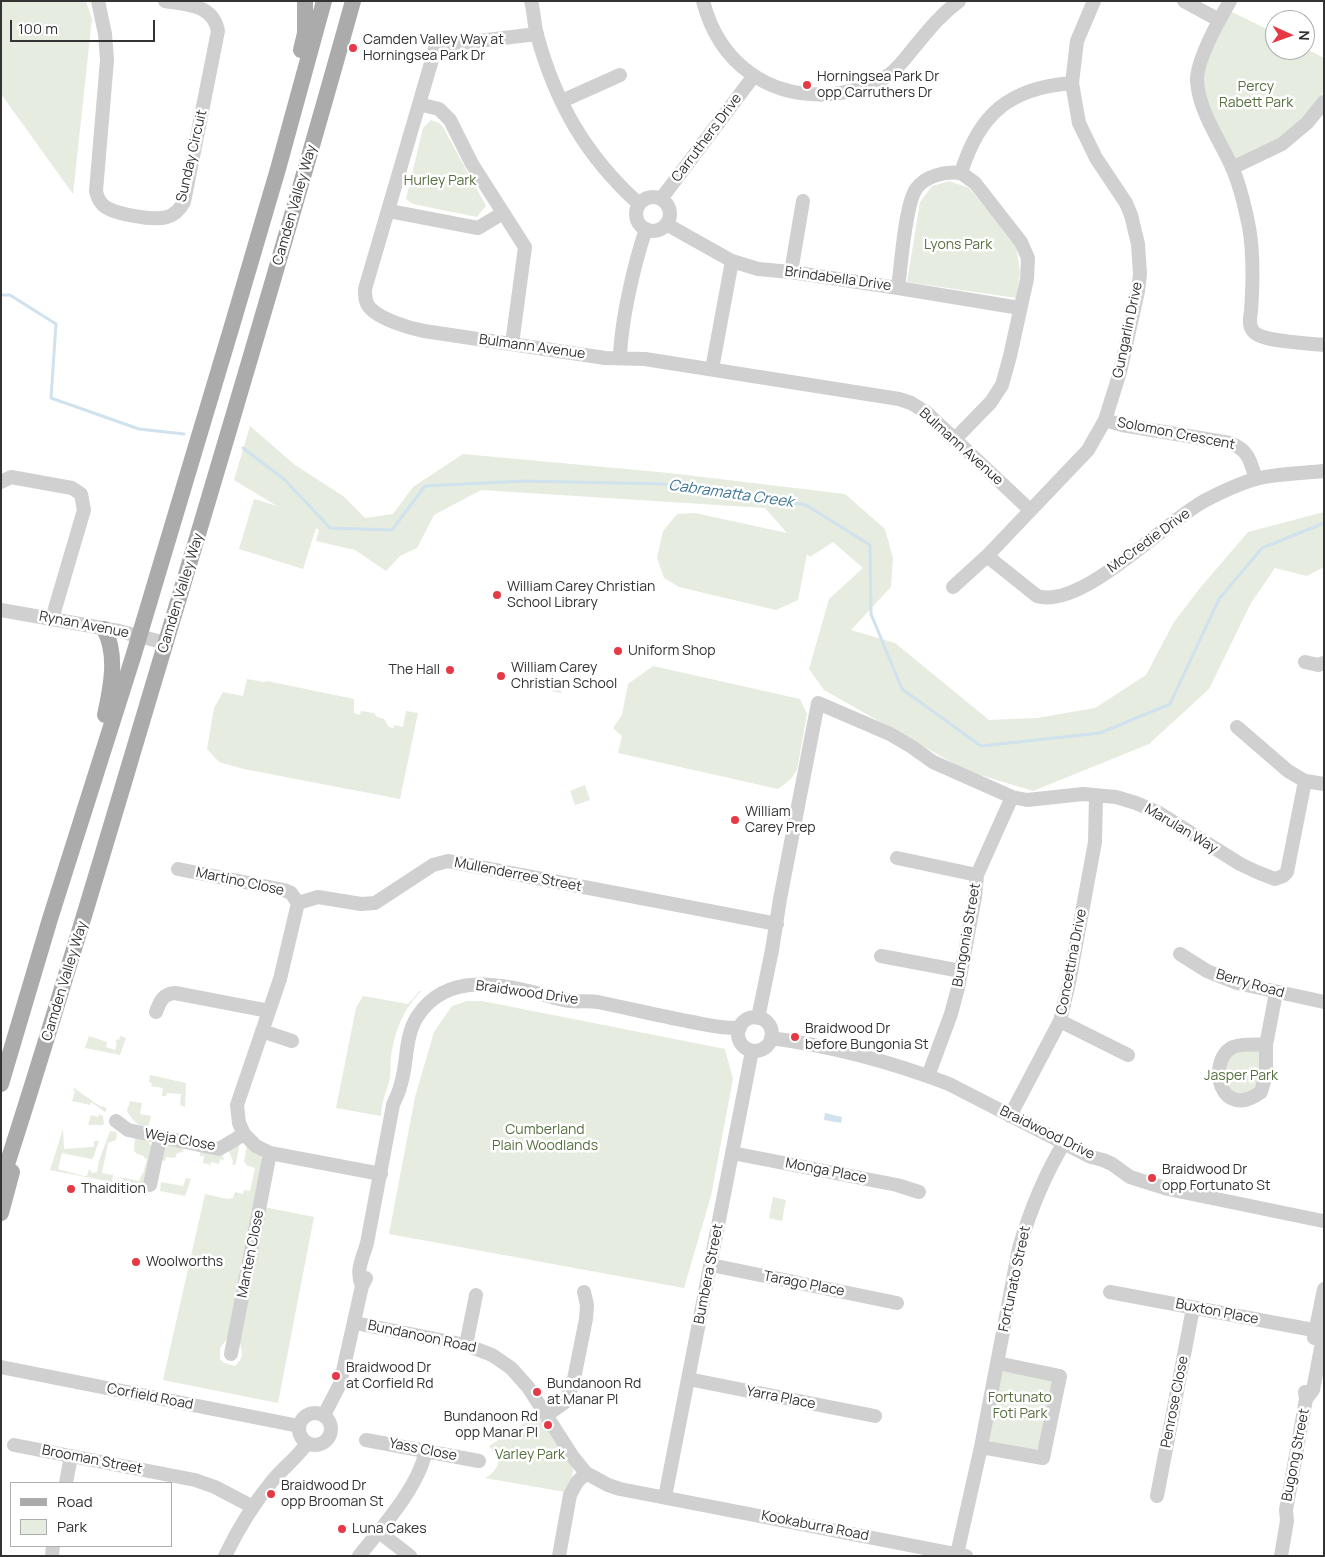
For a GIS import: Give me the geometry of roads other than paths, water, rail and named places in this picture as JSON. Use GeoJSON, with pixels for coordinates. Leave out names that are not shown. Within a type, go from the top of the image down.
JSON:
{"type":"FeatureCollection","features":[{"type":"Feature","properties":{"kind":"main road"},"geometry":{"type":"LineString","coordinates":[[278,169],[277,132],[303,44],[305,1]]}},
{"type":"Feature","properties":{"kind":"main road","name":"Camden Valley Way"},"geometry":{"type":"LineString","coordinates":[[1,1084],[139,636],[278,169],[324,1]]}},
{"type":"Feature","properties":{"kind":"main road","name":"Camden Valley Way"},"geometry":{"type":"LineString","coordinates":[[1,1183],[33,1084],[166,643],[271,289],[353,1]]}},
{"type":"Feature","properties":{"kind":"main road"},"geometry":{"type":"LineString","coordinates":[[76,838],[79,798],[105,716],[109,696],[111,648],[109,638],[104,629]]}},
{"type":"Feature","properties":{"kind":"main road"},"geometry":{"type":"LineString","coordinates":[[1,1213],[33,1084]]}},
{"type":"Feature","properties":{"kind":"street","name":"Sunday Circuit"},"geometry":{"type":"LineString","coordinates":[[98,1],[105,34],[107,60],[96,191],[102,204],[115,212],[160,219],[180,210],[184,202],[218,30],[216,22],[206,11],[165,1]]}},
{"type":"Feature","properties":{"kind":"street"},"geometry":{"type":"LineString","coordinates":[[703,1],[710,24],[720,41],[753,77],[782,90],[807,95],[840,93],[866,87],[880,80],[896,70],[937,19],[959,1]]}},
{"type":"Feature","properties":{"kind":"street","name":"Gungarlin Drive"},"geometry":{"type":"LineString","coordinates":[[953,587],[987,556],[1088,450],[1105,420],[1120,372],[1135,309],[1140,274],[1140,258],[1136,231],[1131,215],[1096,158],[1079,123],[1072,83],[1077,41],[1094,1]]}},
{"type":"Feature","properties":{"kind":"street"},"geometry":{"type":"LineString","coordinates":[[1184,1],[1219,20]]}},
{"type":"Feature","properties":{"kind":"street"},"geometry":{"type":"LineString","coordinates":[[1230,1],[1219,20],[1200,63],[1197,80],[1199,96],[1232,168],[1245,210],[1252,252],[1253,286],[1249,325],[1253,332],[1268,338],[1324,345]]}},
{"type":"Feature","properties":{"kind":"street"},"geometry":{"type":"LineString","coordinates":[[533,5],[537,34],[546,63],[578,134],[591,153],[639,204]]}},
{"type":"Feature","properties":{"kind":"street","name":"Bulmann Avenue"},"geometry":{"type":"LineString","coordinates":[[537,34],[436,46],[365,289],[368,307],[395,323],[409,328],[605,358],[646,359],[899,399],[911,403],[926,412],[1030,510]]}},
{"type":"Feature","properties":{"kind":"street"},"geometry":{"type":"LineString","coordinates":[[562,101],[620,74]]}},
{"type":"Feature","properties":{"kind":"street","name":"Carruthers Drive"},"geometry":{"type":"LineString","coordinates":[[661,199],[753,77]]}},
{"type":"Feature","properties":{"kind":"street"},"geometry":{"type":"LineString","coordinates":[[960,174],[967,153],[977,133],[993,113],[1012,98],[1032,89],[1051,84],[1072,83]]}},
{"type":"Feature","properties":{"kind":"street"},"geometry":{"type":"LineString","coordinates":[[1232,168],[1282,144],[1307,123],[1324,102]]}},
{"type":"Feature","properties":{"kind":"street"},"geometry":{"type":"LineString","coordinates":[[419,104],[439,109],[450,120],[472,164],[525,247],[512,344]]}},
{"type":"Feature","properties":{"kind":"street"},"geometry":{"type":"LineString","coordinates":[[898,288],[909,209],[915,190],[922,182],[934,176],[945,173],[960,174],[975,183],[1025,249],[1028,258],[1027,279],[1010,356],[999,389],[991,402],[955,439]]}},
{"type":"Feature","properties":{"kind":"street"},"geometry":{"type":"LineString","coordinates":[[655,197],[661,199],[669,209],[666,224],[658,230],[642,227],[637,220],[636,214],[639,204],[648,198],[655,197]]}},
{"type":"Feature","properties":{"kind":"street"},"geometry":{"type":"LineString","coordinates":[[792,272],[804,201]]}},
{"type":"Feature","properties":{"kind":"street"},"geometry":{"type":"LineString","coordinates":[[389,211],[478,228],[503,213]]}},
{"type":"Feature","properties":{"kind":"street","name":"Brindabella Drive"},"geometry":{"type":"LineString","coordinates":[[666,224],[732,260],[758,268],[1020,308]]}},
{"type":"Feature","properties":{"kind":"street"},"geometry":{"type":"LineString","coordinates":[[620,358],[627,310],[640,248],[646,229]]}},
{"type":"Feature","properties":{"kind":"street"},"geometry":{"type":"LineString","coordinates":[[712,370],[732,260]]}},
{"type":"Feature","properties":{"kind":"street","name":"Solomon Crescent"},"geometry":{"type":"LineString","coordinates":[[1105,420],[1122,425],[1239,446],[1247,454],[1256,479]]}},
{"type":"Feature","properties":{"kind":"street","name":"McCredie Drive"},"geometry":{"type":"LineString","coordinates":[[987,556],[1037,596],[1046,599],[1053,598],[1086,586],[1204,500],[1256,479],[1324,471]]}},
{"type":"Feature","properties":{"kind":"street"},"geometry":{"type":"LineString","coordinates":[[1,482],[11,477],[65,485],[77,490],[84,499],[84,510],[52,619]]}},
{"type":"Feature","properties":{"kind":"street","name":"Rynan Avenue"},"geometry":{"type":"LineString","coordinates":[[1,610],[139,636],[166,643]]}},
{"type":"Feature","properties":{"kind":"street"},"geometry":{"type":"LineString","coordinates":[[1305,662],[1318,665],[1324,663]]}},
{"type":"Feature","properties":{"kind":"street","name":"Marulan Way"},"geometry":{"type":"LineString","coordinates":[[777,924],[818,703],[895,737],[933,762],[1012,797],[1027,800],[1083,794],[1116,797],[1136,803],[1159,814],[1240,864],[1266,876],[1279,879],[1288,872],[1305,781]]}},
{"type":"Feature","properties":{"kind":"street"},"geometry":{"type":"LineString","coordinates":[[1237,727],[1288,771],[1305,781],[1324,784]]}},
{"type":"Feature","properties":{"kind":"street","name":"Concettina Drive"},"geometry":{"type":"LineString","coordinates":[[1010,1116],[1060,1021],[1069,983],[1095,842],[1096,796]]}},
{"type":"Feature","properties":{"kind":"street","name":"Bungonia Street"},"geometry":{"type":"LineString","coordinates":[[928,1076],[951,1014],[975,897],[977,875],[1012,797]]}},
{"type":"Feature","properties":{"kind":"street"},"geometry":{"type":"LineString","coordinates":[[897,858],[977,875]]}},
{"type":"Feature","properties":{"kind":"street","name":"Mullenderree Street"},"geometry":{"type":"LineString","coordinates":[[298,903],[318,897],[361,904],[375,903],[433,865],[448,862],[777,924]]}},
{"type":"Feature","properties":{"kind":"street","name":"Martino Close"},"geometry":{"type":"LineString","coordinates":[[178,869],[284,890],[291,893],[298,903]]}},
{"type":"Feature","properties":{"kind":"street"},"geometry":{"type":"LineString","coordinates":[[298,903],[284,966],[238,1100],[238,1116],[244,1134],[256,1146],[270,1153],[380,1174]]}},
{"type":"Feature","properties":{"kind":"street"},"geometry":{"type":"LineString","coordinates":[[758,1018],[777,924]]}},
{"type":"Feature","properties":{"kind":"street","name":"Berry Road"},"geometry":{"type":"LineString","coordinates":[[1180,954],[1207,971],[1237,983],[1324,1002]]}},
{"type":"Feature","properties":{"kind":"street"},"geometry":{"type":"LineString","coordinates":[[880,956],[960,971]]}},
{"type":"Feature","properties":{"kind":"street","name":"Braidwood Drive"},"geometry":{"type":"LineString","coordinates":[[324,1415],[340,1384],[355,1323],[362,1286],[360,1282],[360,1262],[364,1255],[393,1105],[401,1087],[411,1031],[417,1017],[426,1006],[438,995],[452,988],[465,984],[486,984],[568,1001],[596,1002],[718,1027],[740,1028]]}},
{"type":"Feature","properties":{"kind":"street"},"geometry":{"type":"LineString","coordinates":[[156,1012],[162,998],[176,993],[269,1011]]}},
{"type":"Feature","properties":{"kind":"street"},"geometry":{"type":"LineString","coordinates":[[1266,1045],[1234,1046],[1224,1054],[1220,1083],[1223,1091],[1228,1096],[1242,1100],[1248,1099],[1260,1092],[1266,1074],[1266,1045],[1276,993]]}},
{"type":"Feature","properties":{"kind":"street"},"geometry":{"type":"LineString","coordinates":[[758,1018],[768,1023],[771,1038],[766,1047],[757,1051],[752,1050],[743,1046],[740,1042],[738,1033],[740,1028],[747,1020],[758,1018]]}},
{"type":"Feature","properties":{"kind":"street"},"geometry":{"type":"LineString","coordinates":[[1060,1021],[1128,1054]]}},
{"type":"Feature","properties":{"kind":"street"},"geometry":{"type":"LineString","coordinates":[[262,1031],[292,1041]]}},
{"type":"Feature","properties":{"kind":"street","name":"Braidwood Drive"},"geometry":{"type":"LineString","coordinates":[[771,1038],[861,1056],[928,1076],[948,1084],[1091,1157],[1112,1164],[1130,1177],[1168,1189],[1324,1221]]}},
{"type":"Feature","properties":{"kind":"street","name":"Bumbera Street"},"geometry":{"type":"LineString","coordinates":[[665,1497],[752,1050]]}},
{"type":"Feature","properties":{"kind":"street","name":"Weja Close"},"geometry":{"type":"LineString","coordinates":[[116,1121],[128,1130],[219,1149],[244,1134]]}},
{"type":"Feature","properties":{"kind":"street"},"geometry":{"type":"LineString","coordinates":[[150,1185],[160,1138]]}},
{"type":"Feature","properties":{"kind":"street","name":"Fortunato Street"},"geometry":{"type":"LineString","coordinates":[[962,1555],[1019,1248],[1043,1181],[1064,1143]]}},
{"type":"Feature","properties":{"kind":"street","name":"Manten Close"},"geometry":{"type":"LineString","coordinates":[[231,1354],[270,1153]]}},
{"type":"Feature","properties":{"kind":"street","name":"Monga Place"},"geometry":{"type":"LineString","coordinates":[[732,1153],[898,1185],[919,1192]]}},
{"type":"Feature","properties":{"kind":"street"},"geometry":{"type":"LineString","coordinates":[[1324,1221],[1324,1229]]}},
{"type":"Feature","properties":{"kind":"street","name":"Tarago Place"},"geometry":{"type":"LineString","coordinates":[[711,1265],[898,1303]]}},
{"type":"Feature","properties":{"kind":"street","name":"Bugong Street"},"geometry":{"type":"LineString","coordinates":[[1281,1556],[1287,1521],[1286,1510],[1306,1399],[1305,1389],[1320,1332],[1324,1289]]}},
{"type":"Feature","properties":{"kind":"street"},"geometry":{"type":"LineString","coordinates":[[547,1415],[565,1402],[573,1384],[586,1319],[587,1305],[584,1292]]}},
{"type":"Feature","properties":{"kind":"street","name":"Buxton Place"},"geometry":{"type":"LineString","coordinates":[[1110,1292],[1320,1332]]}},
{"type":"Feature","properties":{"kind":"street"},"geometry":{"type":"LineString","coordinates":[[466,1345],[476,1295]]}},
{"type":"Feature","properties":{"kind":"street","name":"Penrose Close"},"geometry":{"type":"LineString","coordinates":[[1157,1496],[1193,1308]]}},
{"type":"Feature","properties":{"kind":"street","name":"Bundanoon Road"},"geometry":{"type":"LineString","coordinates":[[355,1323],[466,1345],[486,1352],[511,1368],[528,1387],[573,1457],[586,1473],[614,1487],[665,1497]]}},
{"type":"Feature","properties":{"kind":"street"},"geometry":{"type":"LineString","coordinates":[[981,1447],[1043,1458],[1060,1376],[997,1363]]}},
{"type":"Feature","properties":{"kind":"street","name":"Corfield Road"},"geometry":{"type":"LineString","coordinates":[[1,1368],[299,1426]]}},
{"type":"Feature","properties":{"kind":"street","name":"Yarra Place"},"geometry":{"type":"LineString","coordinates":[[688,1379],[875,1416]]}},
{"type":"Feature","properties":{"kind":"street"},"geometry":{"type":"LineString","coordinates":[[319,1413],[324,1415],[331,1424],[331,1435],[324,1443],[313,1445],[307,1443],[301,1436],[299,1426],[304,1417],[309,1414],[319,1413]]}},
{"type":"Feature","properties":{"kind":"street","name":"Yass Close"},"geometry":{"type":"LineString","coordinates":[[366,1440],[480,1461]]}},
{"type":"Feature","properties":{"kind":"street"},"geometry":{"type":"LineString","coordinates":[[225,1556],[253,1507],[271,1482],[300,1453],[307,1443]]}},
{"type":"Feature","properties":{"kind":"street","name":"Brooman Street"},"geometry":{"type":"LineString","coordinates":[[14,1445],[196,1480],[215,1487],[253,1507]]}},
{"type":"Feature","properties":{"kind":"street"},"geometry":{"type":"LineString","coordinates":[[359,1556],[379,1532],[420,1472],[426,1450]]}},
{"type":"Feature","properties":{"kind":"street"},"geometry":{"type":"LineString","coordinates":[[66,1482],[71,1456]]}},
{"type":"Feature","properties":{"kind":"street"},"geometry":{"type":"LineString","coordinates":[[558,1556],[572,1490],[586,1473]]}},
{"type":"Feature","properties":{"kind":"street","name":"Kookaburra Road"},"geometry":{"type":"LineString","coordinates":[[665,1497],[932,1552],[962,1555]]}},
{"type":"Feature","properties":{"kind":"street","name":"Bugong Street"},"geometry":{"type":"LineString","coordinates":[[1271,1556],[1280,1519],[1286,1510]]}},
{"type":"Feature","properties":{"kind":"street"},"geometry":{"type":"LineString","coordinates":[[379,1532],[410,1556]]}},
{"type":"Feature","properties":{"kind":"water"},"geometry":{"type":"Polygon","coordinates":[[[825,1113],[842,1117],[841,1123],[824,1120],[825,1113]]]}},
{"type":"Feature","properties":{"kind":"waterway","name":"Cabramatta Creek"},"geometry":{"type":"LineString","coordinates":[[1,295],[10,295],[56,324],[51,398],[139,429],[184,434]]}},
{"type":"Feature","properties":{"kind":"waterway","name":"Cabramatta Creek"},"geometry":{"type":"LineString","coordinates":[[243,448],[285,480],[330,528],[392,530],[425,486],[523,481],[664,484],[806,505],[870,545],[871,614],[902,689],[981,746],[1100,733],[1170,704],[1219,599],[1262,548],[1324,523]]}},
{"type":"Feature","properties":{"kind":"place","name":"Camden Valley Way at Horningsea Park Dr"},"geometry":{"type":"Point","coordinates":[353,48]}},
{"type":"Feature","properties":{"kind":"place","name":"Horningsea Park Dr opp Carruthers Dr"},"geometry":{"type":"Point","coordinates":[807,85]}},
{"type":"Feature","properties":{"kind":"place","name":"William Carey Christian School Library"},"geometry":{"type":"Point","coordinates":[497,595]}},
{"type":"Feature","properties":{"kind":"place","name":"Uniform Shop"},"geometry":{"type":"Point","coordinates":[618,651]}},
{"type":"Feature","properties":{"kind":"place","name":"The Hall"},"geometry":{"type":"Point","coordinates":[450,670]}},
{"type":"Feature","properties":{"kind":"place","name":"William Carey Christian School"},"geometry":{"type":"Point","coordinates":[501,676]}},
{"type":"Feature","properties":{"kind":"place","name":"William Carey Prep"},"geometry":{"type":"Point","coordinates":[735,820]}},
{"type":"Feature","properties":{"kind":"place","name":"Braidwood Dr before Bungonia St"},"geometry":{"type":"Point","coordinates":[795,1037]}},
{"type":"Feature","properties":{"kind":"place","name":"Braidwood Dr opp Fortunato St"},"geometry":{"type":"Point","coordinates":[1152,1178]}},
{"type":"Feature","properties":{"kind":"place","name":"Thaidition"},"geometry":{"type":"Point","coordinates":[71,1189]}},
{"type":"Feature","properties":{"kind":"place","name":"Woolworths"},"geometry":{"type":"Point","coordinates":[136,1262]}},
{"type":"Feature","properties":{"kind":"place","name":"Braidwood Dr at Corfield Rd"},"geometry":{"type":"Point","coordinates":[336,1376]}},
{"type":"Feature","properties":{"kind":"place","name":"Bundanoon Rd at Manar Pl"},"geometry":{"type":"Point","coordinates":[537,1392]}},
{"type":"Feature","properties":{"kind":"place","name":"Bundanoon Rd opp Manar Pl"},"geometry":{"type":"Point","coordinates":[548,1425]}},
{"type":"Feature","properties":{"kind":"place","name":"Braidwood Dr opp Brooman St"},"geometry":{"type":"Point","coordinates":[271,1494]}},
{"type":"Feature","properties":{"kind":"place","name":"Luna Cakes"},"geometry":{"type":"Point","coordinates":[342,1529]}},
{"type":"Feature","properties":{"kind":"park label","name":"Percy Rabett Park"},"geometry":{"type":"Point","coordinates":[1256,95]}},
{"type":"Feature","properties":{"kind":"park label","name":"Hurley Park"},"geometry":{"type":"Point","coordinates":[440,181]}},
{"type":"Feature","properties":{"kind":"park label","name":"Lyons Park"},"geometry":{"type":"Point","coordinates":[958,245]}},
{"type":"Feature","properties":{"kind":"park label","name":"Jasper Park"},"geometry":{"type":"Point","coordinates":[1241,1076]}},
{"type":"Feature","properties":{"kind":"park label","name":"Cumberland Plain Woodlands"},"geometry":{"type":"Point","coordinates":[545,1138]}},
{"type":"Feature","properties":{"kind":"park label","name":"Fortunato Foti Park"},"geometry":{"type":"Point","coordinates":[1020,1406]}},
{"type":"Feature","properties":{"kind":"park label","name":"Varley Park"},"geometry":{"type":"Point","coordinates":[530,1455]}}]}
